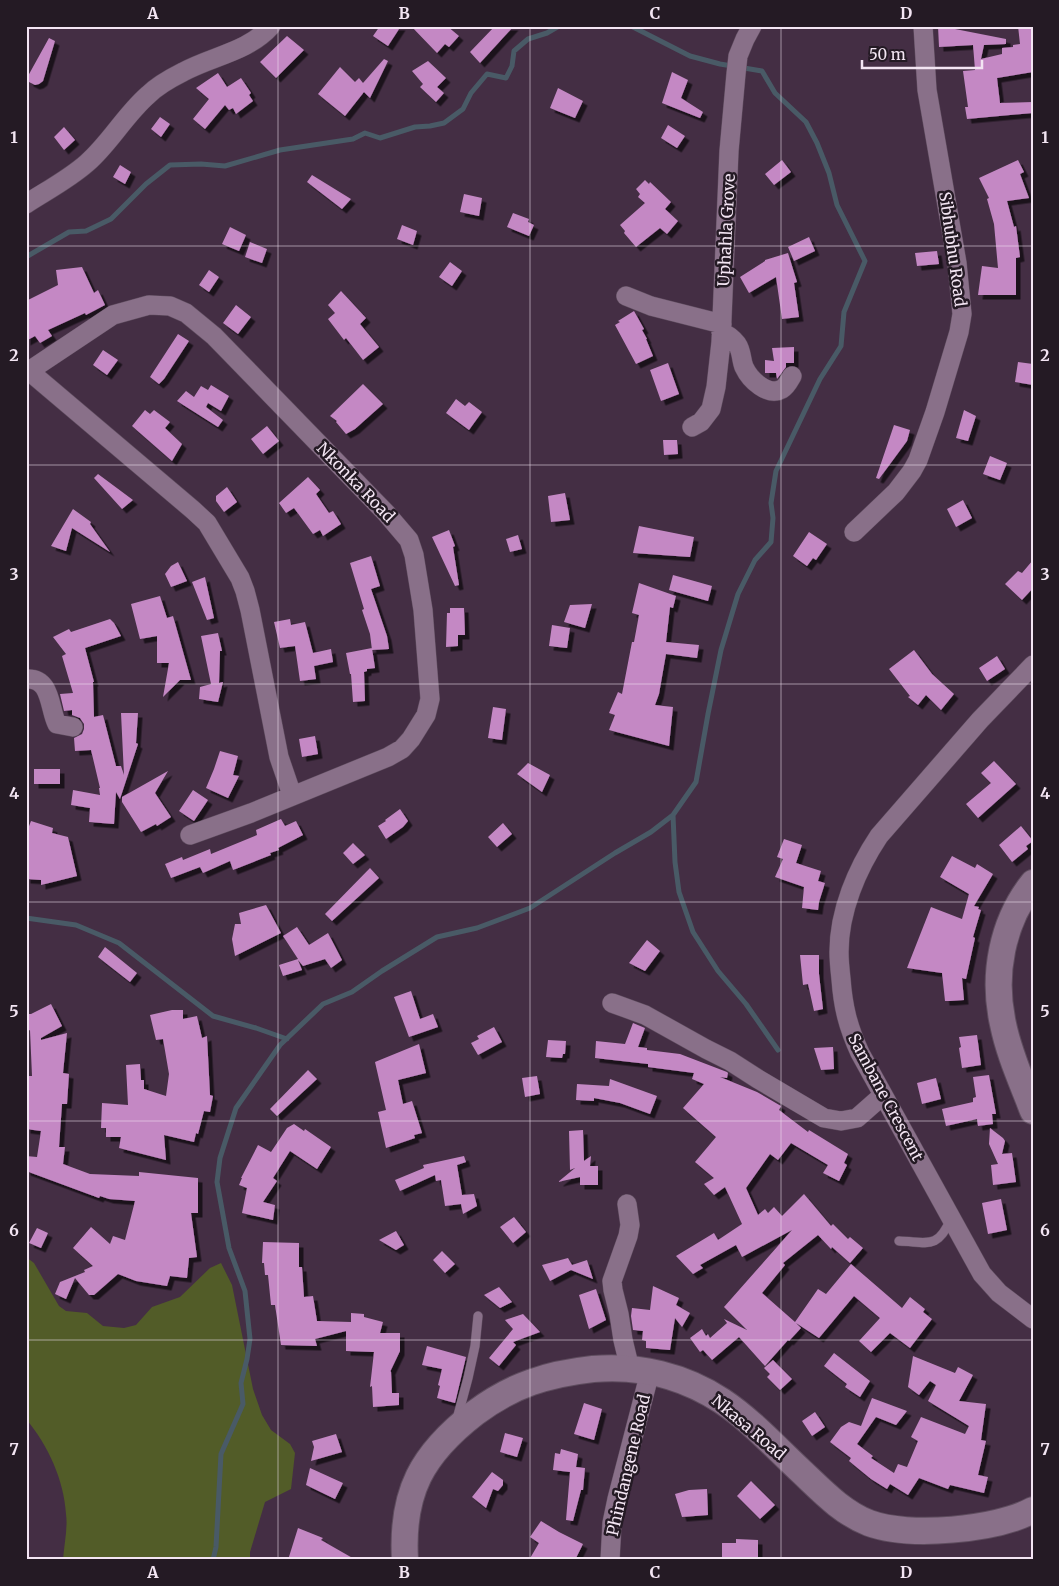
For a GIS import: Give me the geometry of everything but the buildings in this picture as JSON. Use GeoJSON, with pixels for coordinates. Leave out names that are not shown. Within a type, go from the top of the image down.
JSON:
{"type":"FeatureCollection","features":[{"type":"Feature","properties":{"kind":"street"},"geometry":{"type":"LineString","coordinates":[[26,204],[87,163],[148,94],[184,71],[246,46],[262,36],[271,26]]}},
{"type":"Feature","properties":{"kind":"street","name":"Uphahla Grove"},"geometry":{"type":"LineString","coordinates":[[692,427],[701,422],[706,416],[713,402],[716,387],[722,328],[730,151],[737,65],[745,39],[752,26]]}},
{"type":"Feature","properties":{"kind":"street","name":"Sibhubhu Road"},"geometry":{"type":"LineString","coordinates":[[854,532],[896,492],[918,460],[935,412],[959,332],[962,314],[957,263],[927,90],[923,26]]}},
{"type":"Feature","properties":{"kind":"street"},"geometry":{"type":"LineString","coordinates":[[626,296],[650,306],[722,328],[737,344],[744,366],[756,384],[773,391],[780,390],[786,386],[792,376]]}},
{"type":"Feature","properties":{"kind":"street","name":"Nkonka Road"},"geometry":{"type":"LineString","coordinates":[[190,835],[251,813],[388,757],[402,748],[411,739],[426,715],[430,699],[423,610],[414,555],[409,540],[386,513],[214,336],[186,313],[170,306],[149,305],[113,315],[28,372],[207,523],[240,578],[250,610],[279,757],[292,795]]}},
{"type":"Feature","properties":{"kind":"street","name":"Sambane Crescent"},"geometry":{"type":"LineString","coordinates":[[1033,665],[980,720],[879,836],[851,889],[843,918],[839,950],[843,1001],[848,1027],[882,1096],[982,1274],[999,1293],[1033,1319]]}},
{"type":"Feature","properties":{"kind":"street"},"geometry":{"type":"LineString","coordinates":[[26,679],[37,680],[42,684],[51,701],[54,719],[57,724],[73,727]]}},
{"type":"Feature","properties":{"kind":"street"},"geometry":{"type":"LineString","coordinates":[[1033,883],[1016,909],[1004,942],[998,984],[1003,1026],[1033,1111]]}},
{"type":"Feature","properties":{"kind":"street"},"geometry":{"type":"LineString","coordinates":[[612,1003],[645,1015],[706,1049],[730,1060],[824,1118],[841,1121],[857,1118],[882,1096]]}},
{"type":"Feature","properties":{"kind":"street"},"geometry":{"type":"LineString","coordinates":[[627,1204],[630,1225],[628,1236],[612,1281],[620,1314],[623,1340],[640,1370]]}},
{"type":"Feature","properties":{"kind":"street","name":"Nkasa Road"},"geometry":{"type":"LineString","coordinates":[[405,1560],[405,1521],[412,1491],[426,1462],[454,1431],[475,1413],[512,1389],[557,1374],[610,1368],[640,1370],[683,1381],[723,1402],[827,1496],[843,1509],[867,1522],[900,1531],[953,1529],[1003,1522],[1033,1510]]}},
{"type":"Feature","properties":{"kind":"street","name":"Phindangene Road"},"geometry":{"type":"LineString","coordinates":[[610,1560],[612,1523],[640,1370]]}},
{"type":"Feature","properties":{"kind":"lane"},"geometry":{"type":"LineString","coordinates":[[899,1241],[934,1242],[942,1235],[951,1219]]}},
{"type":"Feature","properties":{"kind":"lane"},"geometry":{"type":"LineString","coordinates":[[454,1431],[475,1346],[478,1316]]}},
{"type":"Feature","properties":{"kind":"green space"},"geometry":{"type":"Polygon","coordinates":[[[26,1257],[34,1263],[59,1306],[66,1311],[87,1313],[103,1326],[124,1328],[136,1325],[152,1307],[180,1297],[210,1268],[221,1263],[232,1285],[253,1389],[262,1415],[271,1430],[290,1444],[295,1453],[291,1489],[265,1502],[250,1552],[250,1560],[63,1560],[66,1519],[62,1488],[48,1452],[26,1419],[26,1257]]]}},
{"type":"Feature","properties":{"kind":"waterway"},"geometry":{"type":"LineString","coordinates":[[26,257],[69,232],[86,231],[111,219],[146,184],[170,165],[201,164],[225,166],[280,150],[353,139],[365,133],[380,138],[415,127],[444,123],[463,109],[471,93],[487,74],[506,78],[512,66],[514,51],[528,39],[547,33],[559,26]]}},
{"type":"Feature","properties":{"kind":"waterway"},"geometry":{"type":"LineString","coordinates":[[213,1560],[216,1547],[221,1454],[243,1404],[241,1383],[250,1339],[245,1291],[229,1248],[217,1182],[220,1158],[236,1108],[280,1045],[323,1004],[352,992],[437,937],[477,928],[530,908],[651,832],[673,815],[696,782],[721,650],[738,594],[755,560],[771,542],[773,518],[771,503],[776,471],[820,379],[841,346],[844,312],[865,261],[837,205],[829,173],[806,122],[775,93],[762,71],[720,64],[690,56],[631,26]]}},
{"type":"Feature","properties":{"kind":"waterway"},"geometry":{"type":"LineString","coordinates":[[673,815],[675,862],[679,892],[693,932],[718,971],[746,1004],[778,1050]]}},
{"type":"Feature","properties":{"kind":"waterway"},"geometry":{"type":"LineString","coordinates":[[26,918],[76,925],[119,943],[213,1016],[287,1039]]}}]}
